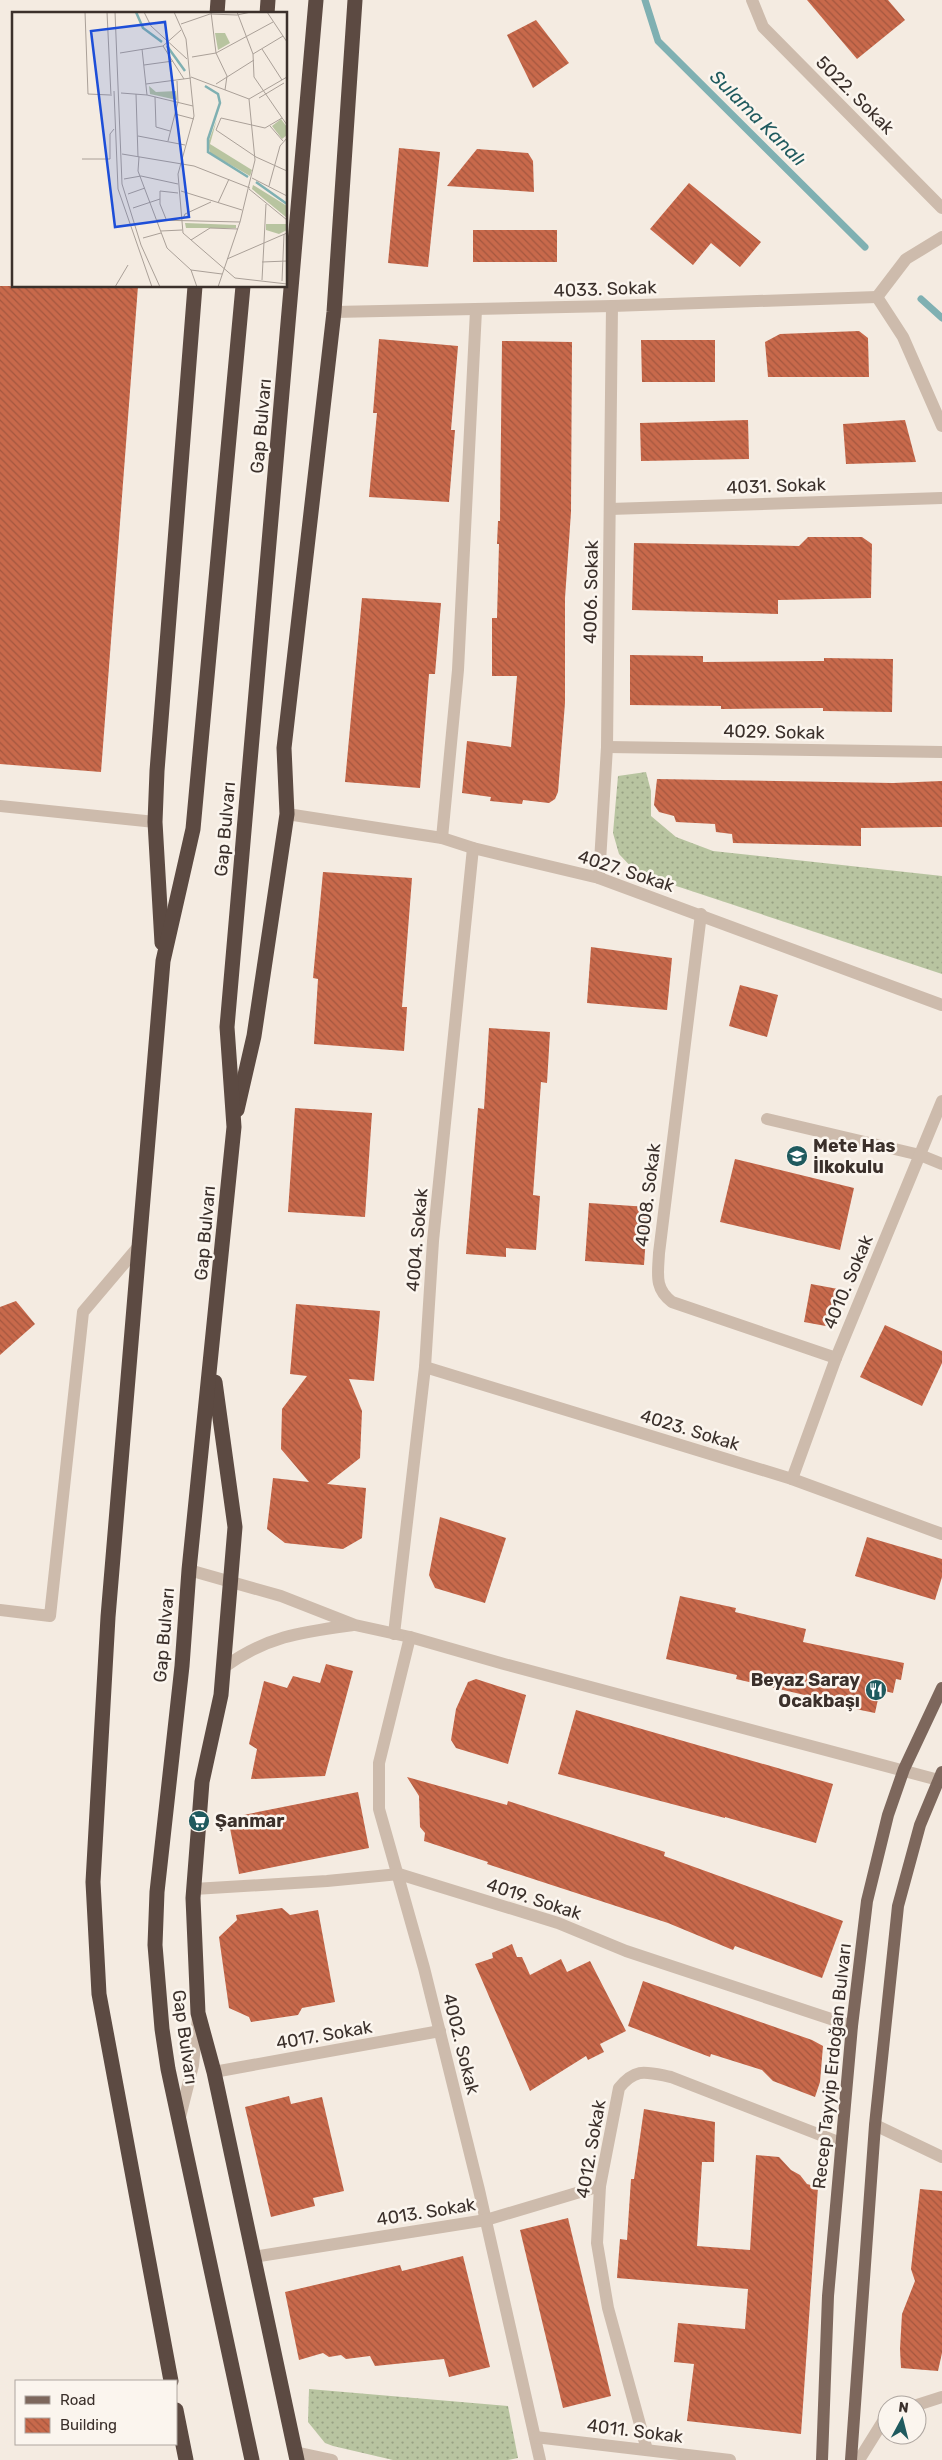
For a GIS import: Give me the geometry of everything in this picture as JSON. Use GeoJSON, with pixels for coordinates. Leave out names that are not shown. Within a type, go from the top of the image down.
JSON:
{"type":"FeatureCollection","features":[{"type":"Feature","properties":{"kind":"highway","name":"Gap Bulvarı"},"geometry":{"type":"LineString","coordinates":[[252,2460],[179,2121],[162,2029],[155,1945],[157,1892],[182,1666],[189,1570],[234,1126],[227,1027],[316,0]]}},
{"type":"Feature","properties":{"kind":"highway"},"geometry":{"type":"LineString","coordinates":[[234,1126],[254,1036],[288,814],[284,748],[334,312],[356,0]]}},
{"type":"Feature","properties":{"kind":"highway"},"geometry":{"type":"LineString","coordinates":[[163,961],[155,822],[157,771],[195,288]]}},
{"type":"Feature","properties":{"kind":"highway","name":"Gap Bulvarı"},"geometry":{"type":"LineString","coordinates":[[171,2380],[99,1994],[93,1882],[108,1617],[163,961],[193,829],[243,288]]}},
{"type":"Feature","properties":{"kind":"highway"},"geometry":{"type":"LineString","coordinates":[[212,1357],[235,1527],[221,1695],[202,1782],[194,1888],[194,1948],[198,2013],[214,2072],[296,2456]]}},
{"type":"Feature","properties":{"kind":"highway"},"geometry":{"type":"LineString","coordinates":[[178,2420],[186,2460]]}},
{"type":"Feature","properties":{"kind":"main road","name":"Recep Tayyip Erdoğan Bulvarı"},"geometry":{"type":"LineString","coordinates":[[822,2460],[828,2296],[852,2026],[867,1901],[888,1815],[904,1769],[942,1688]]}},
{"type":"Feature","properties":{"kind":"main road"},"geometry":{"type":"LineString","coordinates":[[851,2460],[875,2125],[898,1906],[920,1825],[941,1777]]}},
{"type":"Feature","properties":{"kind":"street","name":"5022. Sokak"},"geometry":{"type":"LineString","coordinates":[[752,0],[763,27],[942,208]]}},
{"type":"Feature","properties":{"kind":"street"},"geometry":{"type":"LineString","coordinates":[[942,237],[906,259],[877,297],[903,337],[942,426]]}},
{"type":"Feature","properties":{"kind":"street","name":"4033. Sokak"},"geometry":{"type":"LineString","coordinates":[[334,312],[476,310],[877,297]]}},
{"type":"Feature","properties":{"kind":"street","name":"4006. Sokak"},"geometry":{"type":"LineString","coordinates":[[599,878],[606,747],[612,306]]}},
{"type":"Feature","properties":{"kind":"street"},"geometry":{"type":"LineString","coordinates":[[442,838],[458,670],[476,310]]}},
{"type":"Feature","properties":{"kind":"street","name":"4031. Sokak"},"geometry":{"type":"LineString","coordinates":[[610,509],[942,498]]}},
{"type":"Feature","properties":{"kind":"street","name":"4029. Sokak"},"geometry":{"type":"LineString","coordinates":[[606,747],[942,752]]}},
{"type":"Feature","properties":{"kind":"street"},"geometry":{"type":"LineString","coordinates":[[0,806],[155,822]]}},
{"type":"Feature","properties":{"kind":"street","name":"4027. Sokak"},"geometry":{"type":"LineString","coordinates":[[288,814],[442,838],[473,848],[599,878],[701,914],[942,1005]]}},
{"type":"Feature","properties":{"kind":"street","name":"4004. Sokak"},"geometry":{"type":"LineString","coordinates":[[394,1634],[425,1367],[434,1241],[473,848]]}},
{"type":"Feature","properties":{"kind":"street","name":"4008. Sokak"},"geometry":{"type":"LineString","coordinates":[[701,914],[659,1253],[658,1276],[661,1293],[672,1302],[836,1358]]}},
{"type":"Feature","properties":{"kind":"street","name":"4010. Sokak"},"geometry":{"type":"LineString","coordinates":[[792,1479],[836,1358],[942,1101]]}},
{"type":"Feature","properties":{"kind":"street"},"geometry":{"type":"LineString","coordinates":[[767,1119],[920,1155],[942,1164]]}},
{"type":"Feature","properties":{"kind":"street"},"geometry":{"type":"LineString","coordinates":[[0,1610],[50,1616],[83,1312],[139,1246]]}},
{"type":"Feature","properties":{"kind":"street","name":"4023. Sokak"},"geometry":{"type":"LineString","coordinates":[[425,1367],[792,1479],[942,1534]]}},
{"type":"Feature","properties":{"kind":"street"},"geometry":{"type":"LineString","coordinates":[[189,1570],[282,1596],[355,1625],[410,1637],[504,1664],[904,1769],[941,1777]]}},
{"type":"Feature","properties":{"kind":"street"},"geometry":{"type":"LineString","coordinates":[[224,1668],[241,1656],[294,1633],[355,1625]]}},
{"type":"Feature","properties":{"kind":"street","name":"4002. Sokak"},"geometry":{"type":"LineString","coordinates":[[410,1637],[379,1763],[379,1809],[399,1874],[440,2031],[486,2220],[540,2460]]}},
{"type":"Feature","properties":{"kind":"street","name":"4019. Sokak"},"geometry":{"type":"LineString","coordinates":[[194,1888],[327,1881],[399,1874],[558,1923],[626,1951],[852,2026]]}},
{"type":"Feature","properties":{"kind":"street"},"geometry":{"type":"LineString","coordinates":[[179,2121],[193,2065],[198,2013]]}},
{"type":"Feature","properties":{"kind":"street","name":"4017. Sokak"},"geometry":{"type":"LineString","coordinates":[[214,2072],[440,2031]]}},
{"type":"Feature","properties":{"kind":"street","name":"4012. Sokak"},"geometry":{"type":"LineString","coordinates":[[647,2450],[608,2308],[597,2243],[600,2186],[619,2088],[628,2077],[642,2071],[670,2077],[841,2144]]}},
{"type":"Feature","properties":{"kind":"street"},"geometry":{"type":"LineString","coordinates":[[875,2125],[942,2157]]}},
{"type":"Feature","properties":{"kind":"street","name":"4013. Sokak"},"geometry":{"type":"LineString","coordinates":[[254,2257],[486,2220],[600,2186]]}},
{"type":"Feature","properties":{"kind":"street"},"geometry":{"type":"LineString","coordinates":[[927,2402],[942,2397]]}},
{"type":"Feature","properties":{"kind":"street"},"geometry":{"type":"LineString","coordinates":[[859,2460],[877,2431]]}},
{"type":"Feature","properties":{"kind":"street","name":"4011. Sokak"},"geometry":{"type":"LineString","coordinates":[[535,2437],[730,2460]]}},
{"type":"Feature","properties":{"kind":"street"},"geometry":{"type":"LineString","coordinates":[[296,2456],[332,2460]]}},
{"type":"Feature","properties":{"kind":"green space"},"geometry":{"type":"Polygon","coordinates":[[[646,772],[651,791],[651,816],[676,837],[713,851],[942,876],[942,974],[637,873],[619,854],[613,833],[618,776],[646,772]]]}},
{"type":"Feature","properties":{"kind":"green space"},"geometry":{"type":"Polygon","coordinates":[[[309,2389],[508,2406],[518,2458],[508,2460],[393,2460],[333,2446],[325,2443],[308,2422],[309,2389]]]}},
{"type":"Feature","properties":{"kind":"building"},"geometry":{"type":"Polygon","coordinates":[[[807,0],[888,0],[905,20],[857,59],[807,0]]]}},
{"type":"Feature","properties":{"kind":"building"},"geometry":{"type":"Polygon","coordinates":[[[536,20],[569,63],[533,88],[507,35],[536,20]]]}},
{"type":"Feature","properties":{"kind":"building"},"geometry":{"type":"Polygon","coordinates":[[[399,148],[440,152],[428,267],[388,263],[399,148]]]}},
{"type":"Feature","properties":{"kind":"building"},"geometry":{"type":"Polygon","coordinates":[[[477,149],[528,153],[533,161],[534,192],[447,186],[477,149]]]}},
{"type":"Feature","properties":{"kind":"building"},"geometry":{"type":"Polygon","coordinates":[[[689,183],[761,242],[740,267],[711,243],[693,265],[650,229],[689,183]]]}},
{"type":"Feature","properties":{"kind":"building"},"geometry":{"type":"Polygon","coordinates":[[[473,230],[557,230],[557,262],[473,262],[473,230]]]}},
{"type":"Feature","properties":{"kind":"building"},"geometry":{"type":"Polygon","coordinates":[[[0,286],[12,286],[12,288],[138,288],[101,772],[0,764],[0,286]]]}},
{"type":"Feature","properties":{"kind":"building"},"geometry":{"type":"Polygon","coordinates":[[[859,331],[868,338],[869,377],[768,377],[765,342],[780,334],[859,331]]]}},
{"type":"Feature","properties":{"kind":"building"},"geometry":{"type":"Polygon","coordinates":[[[379,339],[458,346],[451,430],[455,430],[449,502],[369,497],[377,413],[373,413],[379,339]]]}},
{"type":"Feature","properties":{"kind":"building"},"geometry":{"type":"Polygon","coordinates":[[[641,340],[715,340],[715,382],[642,382],[641,340]]]}},
{"type":"Feature","properties":{"kind":"building"},"geometry":{"type":"Polygon","coordinates":[[[502,341],[572,342],[571,512],[565,598],[565,703],[558,792],[555,799],[549,803],[523,800],[522,804],[490,801],[491,797],[462,793],[467,741],[511,747],[517,676],[492,676],[492,618],[497,618],[499,544],[497,544],[498,521],[500,521],[502,341]]]}},
{"type":"Feature","properties":{"kind":"building"},"geometry":{"type":"Polygon","coordinates":[[[748,420],[749,459],[641,461],[640,423],[748,420]]]}},
{"type":"Feature","properties":{"kind":"building"},"geometry":{"type":"Polygon","coordinates":[[[905,420],[916,462],[846,464],[843,424],[905,420]]]}},
{"type":"Feature","properties":{"kind":"building"},"geometry":{"type":"Polygon","coordinates":[[[808,537],[862,537],[872,544],[871,598],[778,600],[778,614],[632,610],[634,543],[799,546],[808,537]]]}},
{"type":"Feature","properties":{"kind":"building"},"geometry":{"type":"Polygon","coordinates":[[[362,598],[441,603],[435,674],[429,674],[420,788],[345,782],[362,598]]]}},
{"type":"Feature","properties":{"kind":"building"},"geometry":{"type":"Polygon","coordinates":[[[630,655],[703,656],[703,662],[824,661],[824,658],[893,659],[892,712],[823,711],[823,708],[721,709],[721,706],[630,705],[630,655]]]}},
{"type":"Feature","properties":{"kind":"building"},"geometry":{"type":"Polygon","coordinates":[[[657,779],[893,783],[942,781],[942,827],[861,828],[861,846],[733,843],[732,834],[716,832],[715,824],[676,822],[674,816],[659,812],[654,805],[657,779]]]}},
{"type":"Feature","properties":{"kind":"building"},"geometry":{"type":"Polygon","coordinates":[[[323,872],[412,878],[402,1007],[407,1007],[404,1051],[314,1044],[318,979],[313,978],[323,872]]]}},
{"type":"Feature","properties":{"kind":"building"},"geometry":{"type":"Polygon","coordinates":[[[591,947],[672,958],[667,1010],[587,1003],[591,947]]]}},
{"type":"Feature","properties":{"kind":"building"},"geometry":{"type":"Polygon","coordinates":[[[740,985],[778,995],[767,1037],[729,1026],[740,985]]]}},
{"type":"Feature","properties":{"kind":"building"},"geometry":{"type":"Polygon","coordinates":[[[489,1028],[550,1032],[547,1083],[541,1082],[533,1195],[540,1196],[536,1250],[506,1248],[506,1257],[466,1254],[478,1108],[484,1109],[489,1028]]]}},
{"type":"Feature","properties":{"kind":"building"},"geometry":{"type":"Polygon","coordinates":[[[295,1108],[372,1113],[365,1217],[288,1212],[295,1108]]]}},
{"type":"Feature","properties":{"kind":"building"},"geometry":{"type":"Polygon","coordinates":[[[735,1159],[854,1188],[840,1250],[720,1222],[735,1159]]]}},
{"type":"Feature","properties":{"kind":"building"},"geometry":{"type":"Polygon","coordinates":[[[589,1203],[648,1207],[644,1265],[585,1261],[589,1203]]]}},
{"type":"Feature","properties":{"kind":"building"},"geometry":{"type":"Polygon","coordinates":[[[811,1284],[838,1289],[831,1327],[804,1322],[811,1284]]]}},
{"type":"Feature","properties":{"kind":"building"},"geometry":{"type":"Polygon","coordinates":[[[16,1301],[35,1324],[0,1355],[0,1307],[16,1301]]]}},
{"type":"Feature","properties":{"kind":"building"},"geometry":{"type":"Polygon","coordinates":[[[296,1304],[380,1311],[374,1381],[349,1379],[362,1411],[360,1458],[327,1484],[366,1488],[362,1538],[343,1549],[285,1543],[267,1529],[273,1478],[309,1482],[281,1449],[282,1409],[307,1376],[290,1374],[296,1304]]]}},
{"type":"Feature","properties":{"kind":"building"},"geometry":{"type":"Polygon","coordinates":[[[885,1325],[942,1351],[942,1363],[922,1406],[860,1377],[885,1325]]]}},
{"type":"Feature","properties":{"kind":"building"},"geometry":{"type":"Polygon","coordinates":[[[440,1517],[506,1538],[485,1603],[435,1588],[429,1575],[440,1517]]]}},
{"type":"Feature","properties":{"kind":"building"},"geometry":{"type":"Polygon","coordinates":[[[867,1537],[942,1559],[942,1577],[935,1600],[855,1576],[867,1537]]]}},
{"type":"Feature","properties":{"kind":"building"},"geometry":{"type":"Polygon","coordinates":[[[680,1596],[736,1608],[735,1612],[806,1629],[803,1642],[904,1663],[901,1680],[896,1679],[893,1693],[880,1690],[875,1713],[812,1700],[813,1697],[736,1679],[737,1675],[666,1659],[680,1596]]]}},
{"type":"Feature","properties":{"kind":"building"},"geometry":{"type":"Polygon","coordinates":[[[326,1664],[353,1671],[325,1776],[251,1779],[257,1749],[249,1744],[264,1681],[287,1688],[293,1676],[320,1683],[326,1664]]]}},
{"type":"Feature","properties":{"kind":"building"},"geometry":{"type":"Polygon","coordinates":[[[476,1679],[526,1695],[508,1764],[456,1748],[451,1740],[456,1709],[468,1682],[476,1679]]]}},
{"type":"Feature","properties":{"kind":"building"},"geometry":{"type":"Polygon","coordinates":[[[576,1710],[833,1784],[816,1843],[725,1817],[558,1774],[576,1710]]]}},
{"type":"Feature","properties":{"kind":"building"},"geometry":{"type":"Polygon","coordinates":[[[407,1777],[507,1805],[508,1801],[665,1852],[664,1856],[843,1921],[822,1978],[735,1946],[733,1950],[668,1923],[487,1864],[488,1862],[424,1841],[425,1833],[420,1827],[419,1796],[407,1777]]]}},
{"type":"Feature","properties":{"kind":"building"},"geometry":{"type":"Polygon","coordinates":[[[358,1792],[369,1848],[239,1874],[228,1818],[358,1792]]]}},
{"type":"Feature","properties":{"kind":"building"},"geometry":{"type":"Polygon","coordinates":[[[282,1908],[290,1915],[318,1910],[335,2002],[302,2008],[298,2015],[251,2022],[249,2017],[229,2008],[219,1937],[237,1920],[236,1915],[282,1908]]]}},
{"type":"Feature","properties":{"kind":"building"},"geometry":{"type":"Polygon","coordinates":[[[512,1944],[517,1957],[522,1957],[530,1975],[561,1959],[567,1972],[590,1961],[626,2031],[600,2044],[604,2052],[588,2060],[586,2056],[530,2091],[475,1964],[493,1958],[492,1953],[512,1944]]]}},
{"type":"Feature","properties":{"kind":"building"},"geometry":{"type":"Polygon","coordinates":[[[643,1981],[812,2040],[823,2046],[820,2082],[815,2097],[773,2081],[762,2070],[711,2054],[710,2057],[628,2026],[643,1981]]]}},
{"type":"Feature","properties":{"kind":"building"},"geometry":{"type":"Polygon","coordinates":[[[289,2096],[291,2104],[322,2097],[344,2191],[313,2198],[315,2206],[271,2217],[245,2107],[289,2096]]]}},
{"type":"Feature","properties":{"kind":"building"},"geometry":{"type":"Polygon","coordinates":[[[644,2109],[715,2122],[714,2162],[702,2162],[697,2246],[750,2250],[756,2155],[779,2157],[791,2170],[800,2175],[807,2184],[818,2187],[801,2434],[687,2421],[694,2364],[674,2362],[678,2323],[745,2329],[748,2289],[617,2278],[620,2239],[627,2240],[631,2179],[634,2179],[644,2109]]]}},
{"type":"Feature","properties":{"kind":"building"},"geometry":{"type":"Polygon","coordinates":[[[920,2189],[942,2191],[942,2353],[938,2371],[901,2368],[902,2314],[915,2281],[911,2269],[920,2189]]]}},
{"type":"Feature","properties":{"kind":"building"},"geometry":{"type":"Polygon","coordinates":[[[568,2218],[611,2396],[563,2408],[520,2230],[568,2218]]]}},
{"type":"Feature","properties":{"kind":"building"},"geometry":{"type":"Polygon","coordinates":[[[463,2256],[490,2367],[449,2377],[444,2359],[375,2366],[370,2356],[346,2359],[341,2355],[329,2357],[323,2353],[299,2360],[285,2292],[400,2265],[402,2271],[463,2256]]]}},
{"type":"Feature","properties":{"kind":"waterway","name":"Sulama Kanalı"},"geometry":{"type":"LineString","coordinates":[[645,0],[658,41],[865,247]]}},
{"type":"Feature","properties":{"kind":"waterway","name":"Sulama Kanalı"},"geometry":{"type":"LineString","coordinates":[[921,299],[942,318]]}},
{"type":"Feature","properties":{"kind":"place","name":"Mete Has İlkokulu"},"geometry":{"type":"Point","coordinates":[797,1156]}},
{"type":"Feature","properties":{"kind":"place","name":"Beyaz Saray Ocakbaşı"},"geometry":{"type":"Point","coordinates":[876,1690]}},
{"type":"Feature","properties":{"kind":"place","name":"Şanmar"},"geometry":{"type":"Point","coordinates":[199,1821]}}]}
